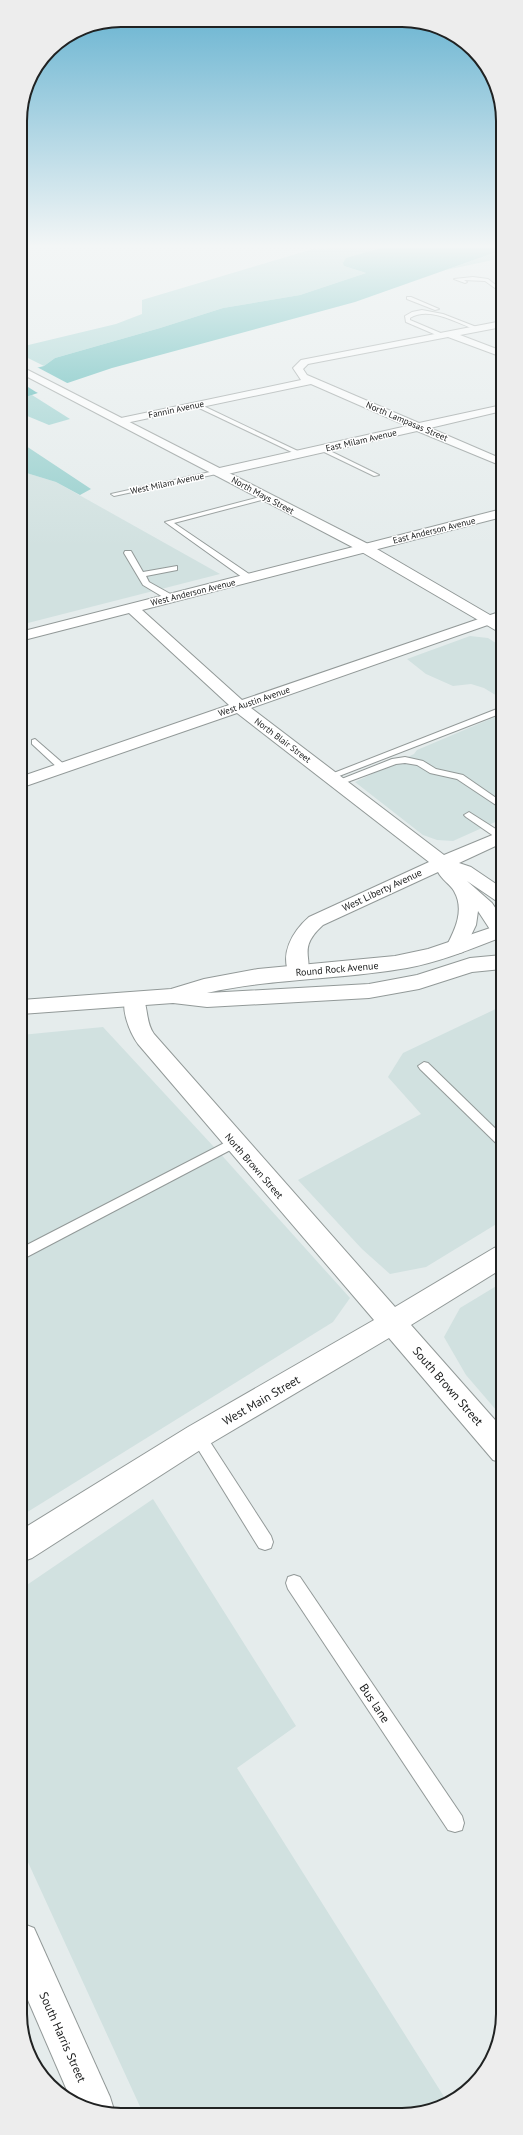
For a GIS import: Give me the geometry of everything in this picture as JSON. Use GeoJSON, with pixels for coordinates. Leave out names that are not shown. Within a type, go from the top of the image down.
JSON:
{"type":"FeatureCollection","features":[{"type":"Feature","properties":{"kind":"street"},"geometry":{"type":"LineString","coordinates":[[312,381],[303,377],[298,371],[299,366],[305,362],[377,348]]}},
{"type":"Feature","properties":{"kind":"street"},"geometry":{"type":"LineString","coordinates":[[484,348],[496,352]]}},
{"type":"Feature","properties":{"kind":"street","name":"North Mays Street"},"geometry":{"type":"LineString","coordinates":[[27,374],[365,548],[496,620]]}},
{"type":"Feature","properties":{"kind":"street","name":"Fannin Avenue"},"geometry":{"type":"LineString","coordinates":[[121,421],[312,381]]}},
{"type":"Feature","properties":{"kind":"street","name":"North Lampasas Street"},"geometry":{"type":"LineString","coordinates":[[312,381],[496,460]]}},
{"type":"Feature","properties":{"kind":"street","name":"East Milam Avenue"},"geometry":{"type":"LineString","coordinates":[[219,472],[496,409]]}},
{"type":"Feature","properties":{"kind":"street","name":"East Anderson Avenue"},"geometry":{"type":"LineString","coordinates":[[365,548],[496,515]]}},
{"type":"Feature","properties":{"kind":"street","name":"West Anderson Avenue"},"geometry":{"type":"LineString","coordinates":[[27,635],[365,548]]}},
{"type":"Feature","properties":{"kind":"street","name":"North Blair Street"},"geometry":{"type":"LineString","coordinates":[[132,608],[238,706],[335,779],[442,863],[464,871],[496,892]]}},
{"type":"Feature","properties":{"kind":"street","name":"West Austin Avenue"},"geometry":{"type":"LineString","coordinates":[[27,781],[238,706],[496,622]]}},
{"type":"Feature","properties":{"kind":"street","name":"West Liberty Avenue"},"geometry":{"type":"LineString","coordinates":[[298,972],[296,954],[298,941],[306,929],[316,921],[496,839]]}},
{"type":"Feature","properties":{"kind":"street","name":"North Blair Street"},"geometry":{"type":"LineString","coordinates":[[442,863],[449,876],[486,907],[496,921]]}},
{"type":"Feature","properties":{"kind":"street"},"geometry":{"type":"LineString","coordinates":[[456,947],[469,919],[470,912],[463,889]]}},
{"type":"Feature","properties":{"kind":"street","name":"Round Rock Avenue"},"geometry":{"type":"LineString","coordinates":[[173,996],[205,984],[298,972],[395,963],[418,959],[456,947],[496,930]]}},
{"type":"Feature","properties":{"kind":"street","name":"Round Rock Avenue"},"geometry":{"type":"LineString","coordinates":[[27,1007],[173,996],[207,1000],[369,991],[419,982],[470,964],[496,962]]}},
{"type":"Feature","properties":{"kind":"street","name":"North Brown Street"},"geometry":{"type":"LineString","coordinates":[[134,999],[139,1029],[234,1143],[393,1322]]}},
{"type":"Feature","properties":{"kind":"street","name":"West Main Street"},"geometry":{"type":"LineString","coordinates":[[27,1543],[198,1436],[393,1322],[496,1259]]}},
{"type":"Feature","properties":{"kind":"street","name":"South Brown Street"},"geometry":{"type":"LineString","coordinates":[[393,1322],[496,1442]]}},
{"type":"Feature","properties":{"kind":"street","name":"South Harris Street"},"geometry":{"type":"LineString","coordinates":[[27,1955],[93,2103]]}},
{"type":"Feature","properties":{"kind":"lane"},"geometry":{"type":"LineString","coordinates":[[197,405],[300,454]]}},
{"type":"Feature","properties":{"kind":"lane"},"geometry":{"type":"LineString","coordinates":[[322,449],[376,475]]}},
{"type":"Feature","properties":{"kind":"lane","name":"West Milam Avenue"},"geometry":{"type":"LineString","coordinates":[[114,494],[219,472]]}},
{"type":"Feature","properties":{"kind":"lane"},"geometry":{"type":"LineString","coordinates":[[249,578],[168,522],[267,497]]}},
{"type":"Feature","properties":{"kind":"lane"},"geometry":{"type":"LineString","coordinates":[[128,553],[146,583],[171,598]]}},
{"type":"Feature","properties":{"kind":"lane"},"geometry":{"type":"LineString","coordinates":[[141,575],[174,568]]}},
{"type":"Feature","properties":{"kind":"lane"},"geometry":{"type":"LineString","coordinates":[[335,779],[496,712]]}},
{"type":"Feature","properties":{"kind":"lane"},"geometry":{"type":"LineString","coordinates":[[35,742],[63,768]]}},
{"type":"Feature","properties":{"kind":"lane"},"geometry":{"type":"LineString","coordinates":[[335,779],[395,761],[405,760],[420,763],[433,771],[460,777],[496,802]]}},
{"type":"Feature","properties":{"kind":"lane"},"geometry":{"type":"LineString","coordinates":[[469,815],[496,832]]}},
{"type":"Feature","properties":{"kind":"lane"},"geometry":{"type":"LineString","coordinates":[[424,1066],[496,1136]]}},
{"type":"Feature","properties":{"kind":"lane"},"geometry":{"type":"LineString","coordinates":[[27,1251],[234,1143]]}},
{"type":"Feature","properties":{"kind":"lane"},"geometry":{"type":"LineString","coordinates":[[198,1436],[266,1542]]}},
{"type":"Feature","properties":{"kind":"lane","name":"Bus lane"},"geometry":{"type":"LineString","coordinates":[[294,1583],[455,1823]]}},
{"type":"Feature","properties":{"kind":"shaded area"},"geometry":{"type":"Polygon","coordinates":[[[27,348],[91,348],[55,358],[44,366],[27,358],[27,348]]]}},
{"type":"Feature","properties":{"kind":"shaded area"},"geometry":{"type":"Polygon","coordinates":[[[91,348],[187,348],[112,368],[27,397],[27,370],[44,366],[55,358],[91,348]]]}},
{"type":"Feature","properties":{"kind":"shaded area"},"geometry":{"type":"Polygon","coordinates":[[[32,395],[70,419],[49,425],[27,416],[27,397],[32,395]]]}},
{"type":"Feature","properties":{"kind":"shaded area"},"geometry":{"type":"Polygon","coordinates":[[[27,447],[91,489],[80,495],[56,482],[27,473],[27,447]]]}},
{"type":"Feature","properties":{"kind":"shaded area"},"geometry":{"type":"Polygon","coordinates":[[[27,473],[56,482],[220,574],[27,623],[27,473]]]}},
{"type":"Feature","properties":{"kind":"shaded area"},"geometry":{"type":"Polygon","coordinates":[[[470,636],[488,638],[496,643],[496,695],[484,688],[471,684],[453,686],[426,674],[407,659],[470,636]]]}},
{"type":"Feature","properties":{"kind":"shaded area"},"geometry":{"type":"Polygon","coordinates":[[[496,717],[496,822],[453,841],[437,840],[423,835],[355,782],[414,754],[417,750],[496,717]]]}},
{"type":"Feature","properties":{"kind":"shaded area"},"geometry":{"type":"Polygon","coordinates":[[[496,1009],[496,1224],[426,1267],[390,1274],[362,1249],[298,1180],[421,1114],[388,1077],[403,1053],[496,1009]]]}},
{"type":"Feature","properties":{"kind":"shaded area"},"geometry":{"type":"Polygon","coordinates":[[[103,1027],[226,1160],[350,1298],[333,1322],[27,1512],[27,1034],[103,1027]]]}},
{"type":"Feature","properties":{"kind":"shaded area"},"geometry":{"type":"Polygon","coordinates":[[[496,1286],[496,1410],[466,1375],[444,1337],[460,1308],[496,1286]]]}},
{"type":"Feature","properties":{"kind":"shaded area"},"geometry":{"type":"Polygon","coordinates":[[[153,1499],[296,1726],[237,1768],[445,2098],[426,2105],[402,2108],[141,2108],[27,1860],[27,1585],[153,1499]]]}},
{"type":"Feature","properties":{"kind":"pier"},"geometry":{"type":"Polygon","coordinates":[[[35,366],[69,384],[40,394],[27,386],[27,368],[35,366]]]}}]}
